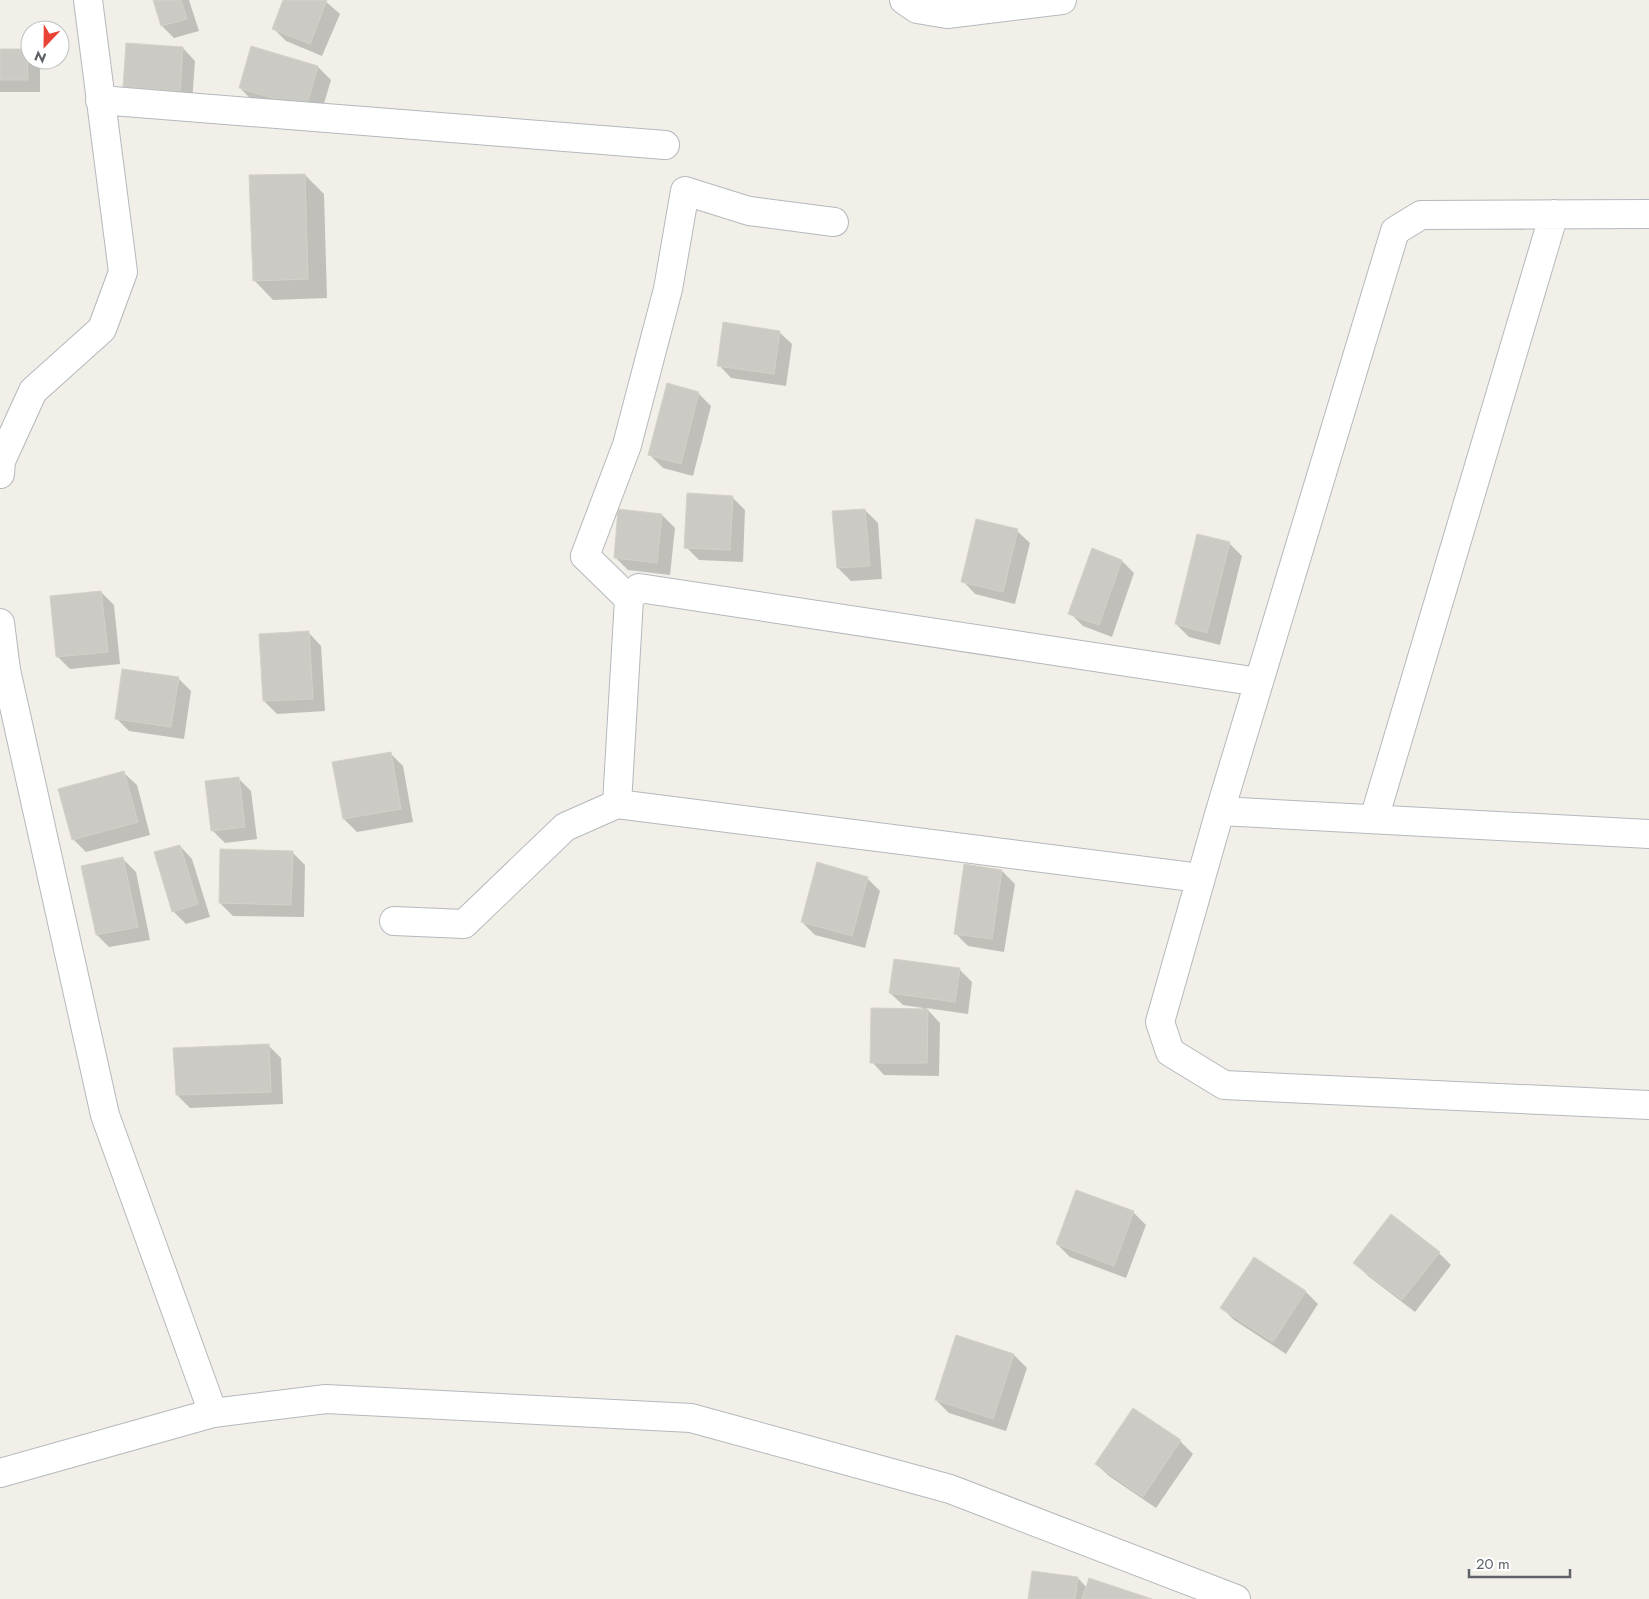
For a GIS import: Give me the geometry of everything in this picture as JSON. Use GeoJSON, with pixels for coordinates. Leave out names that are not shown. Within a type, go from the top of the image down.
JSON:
{"type":"FeatureCollection","features":[{"type":"Feature","properties":{"kind":"street"},"geometry":{"type":"LineString","coordinates":[[0,474],[2,460],[33,391],[102,329],[123,272],[88,0]]}},
{"type":"Feature","properties":{"kind":"street"},"geometry":{"type":"LineString","coordinates":[[904,0],[917,9],[946,14],[1062,0]]}},
{"type":"Feature","properties":{"kind":"street"},"geometry":{"type":"LineString","coordinates":[[100,100],[666,145]]}},
{"type":"Feature","properties":{"kind":"street"},"geometry":{"type":"LineString","coordinates":[[629,598],[585,556],[627,445],[668,289],[685,191],[749,211],[834,222]]}},
{"type":"Feature","properties":{"kind":"street"},"geometry":{"type":"LineString","coordinates":[[1374,819],[1554,214]]}},
{"type":"Feature","properties":{"kind":"street"},"geometry":{"type":"LineString","coordinates":[[1649,214],[1421,215],[1395,231],[1200,878],[1160,1022],[1170,1052],[1224,1085],[1649,1105]]}},
{"type":"Feature","properties":{"kind":"street"},"geometry":{"type":"LineString","coordinates":[[617,804],[629,598],[639,588],[1259,682]]}},
{"type":"Feature","properties":{"kind":"street"},"geometry":{"type":"LineString","coordinates":[[0,623],[6,670],[104,1115],[213,1413]]}},
{"type":"Feature","properties":{"kind":"street"},"geometry":{"type":"LineString","coordinates":[[394,921],[464,924],[565,827],[617,804],[1200,878]]}},
{"type":"Feature","properties":{"kind":"street"},"geometry":{"type":"LineString","coordinates":[[1220,811],[1648,830]]}},
{"type":"Feature","properties":{"kind":"street"},"geometry":{"type":"LineString","coordinates":[[0,1473],[213,1413],[326,1398],[691,1418],[950,1489],[1236,1599]]}},
{"type":"Feature","properties":{"kind":"building"},"geometry":{"type":"Polygon","coordinates":[[[153,0],[181,0],[187,19],[161,26],[153,0]]]}},
{"type":"Feature","properties":{"kind":"building"},"geometry":{"type":"Polygon","coordinates":[[[283,0],[327,0],[310,44],[272,29],[283,0]]]}},
{"type":"Feature","properties":{"kind":"building"},"geometry":{"type":"Polygon","coordinates":[[[126,43],[183,47],[180,91],[123,87],[126,43]]]}},
{"type":"Feature","properties":{"kind":"building"},"geometry":{"type":"Polygon","coordinates":[[[251,46],[318,66],[306,108],[239,88],[251,46]]]}},
{"type":"Feature","properties":{"kind":"building"},"geometry":{"type":"Polygon","coordinates":[[[0,49],[20,49],[20,70],[28,70],[28,80],[0,80],[0,49]]]}},
{"type":"Feature","properties":{"kind":"building"},"geometry":{"type":"Polygon","coordinates":[[[305,174],[308,279],[253,281],[249,175],[305,174]]]}},
{"type":"Feature","properties":{"kind":"building"},"geometry":{"type":"Polygon","coordinates":[[[723,322],[780,331],[774,374],[717,366],[723,322]]]}},
{"type":"Feature","properties":{"kind":"building"},"geometry":{"type":"Polygon","coordinates":[[[667,383],[699,392],[681,464],[648,455],[667,383]]]}},
{"type":"Feature","properties":{"kind":"building"},"geometry":{"type":"Polygon","coordinates":[[[687,493],[733,496],[730,550],[684,548],[687,493]]]}},
{"type":"Feature","properties":{"kind":"building"},"geometry":{"type":"Polygon","coordinates":[[[618,509],[662,514],[657,563],[614,558],[618,509]]]}},
{"type":"Feature","properties":{"kind":"building"},"geometry":{"type":"Polygon","coordinates":[[[865,509],[870,566],[837,568],[832,511],[865,509]]]}},
{"type":"Feature","properties":{"kind":"building"},"geometry":{"type":"Polygon","coordinates":[[[976,519],[1018,529],[1003,592],[961,582],[976,519]]]}},
{"type":"Feature","properties":{"kind":"building"},"geometry":{"type":"Polygon","coordinates":[[[1197,534],[1230,542],[1207,633],[1175,624],[1197,534]]]}},
{"type":"Feature","properties":{"kind":"building"},"geometry":{"type":"Polygon","coordinates":[[[1092,548],[1122,560],[1099,625],[1068,614],[1092,548]]]}},
{"type":"Feature","properties":{"kind":"building"},"geometry":{"type":"Polygon","coordinates":[[[101,591],[108,652],[56,657],[50,596],[101,591]]]}},
{"type":"Feature","properties":{"kind":"building"},"geometry":{"type":"Polygon","coordinates":[[[309,631],[313,699],[263,701],[259,634],[309,631]]]}},
{"type":"Feature","properties":{"kind":"building"},"geometry":{"type":"Polygon","coordinates":[[[122,669],[179,677],[171,727],[115,719],[122,669]]]}},
{"type":"Feature","properties":{"kind":"building"},"geometry":{"type":"Polygon","coordinates":[[[391,752],[401,809],[343,819],[332,762],[391,752]]]}},
{"type":"Feature","properties":{"kind":"building"},"geometry":{"type":"Polygon","coordinates":[[[124,771],[138,822],[72,840],[58,789],[124,771]]]}},
{"type":"Feature","properties":{"kind":"building"},"geometry":{"type":"Polygon","coordinates":[[[239,777],[245,827],[211,831],[205,781],[239,777]]]}},
{"type":"Feature","properties":{"kind":"building"},"geometry":{"type":"Polygon","coordinates":[[[180,845],[198,904],[172,912],[154,852],[180,845]]]}},
{"type":"Feature","properties":{"kind":"building"},"geometry":{"type":"Polygon","coordinates":[[[220,849],[293,851],[291,905],[219,903],[220,849]]]}},
{"type":"Feature","properties":{"kind":"building"},"geometry":{"type":"Polygon","coordinates":[[[123,857],[138,927],[96,935],[81,866],[123,857]]]}},
{"type":"Feature","properties":{"kind":"building"},"geometry":{"type":"Polygon","coordinates":[[[817,862],[868,877],[852,936],[801,922],[817,862]]]}},
{"type":"Feature","properties":{"kind":"building"},"geometry":{"type":"Polygon","coordinates":[[[964,864],[1002,870],[992,939],[954,934],[964,864]]]}},
{"type":"Feature","properties":{"kind":"building"},"geometry":{"type":"Polygon","coordinates":[[[894,959],[960,968],[955,1002],[889,993],[894,959]]]}},
{"type":"Feature","properties":{"kind":"building"},"geometry":{"type":"Polygon","coordinates":[[[871,1008],[928,1009],[927,1063],[870,1063],[871,1008]]]}},
{"type":"Feature","properties":{"kind":"building"},"geometry":{"type":"Polygon","coordinates":[[[269,1044],[271,1092],[176,1095],[173,1048],[269,1044]]]}},
{"type":"Feature","properties":{"kind":"building"},"geometry":{"type":"Polygon","coordinates":[[[1076,1190],[1134,1211],[1114,1266],[1056,1244],[1076,1190]]]}},
{"type":"Feature","properties":{"kind":"building"},"geometry":{"type":"Polygon","coordinates":[[[1391,1214],[1440,1252],[1402,1300],[1353,1263],[1391,1214]]]}},
{"type":"Feature","properties":{"kind":"building"},"geometry":{"type":"Polygon","coordinates":[[[1254,1257],[1306,1291],[1273,1342],[1220,1308],[1254,1257]]]}},
{"type":"Feature","properties":{"kind":"building"},"geometry":{"type":"Polygon","coordinates":[[[956,1335],[1014,1354],[993,1419],[935,1400],[956,1335]]]}},
{"type":"Feature","properties":{"kind":"building"},"geometry":{"type":"Polygon","coordinates":[[[1133,1408],[1181,1440],[1143,1497],[1095,1464],[1133,1408]]]}},
{"type":"Feature","properties":{"kind":"building"},"geometry":{"type":"Polygon","coordinates":[[[1032,1571],[1078,1577],[1075,1599],[1028,1599],[1032,1571]]]}},
{"type":"Feature","properties":{"kind":"building"},"geometry":{"type":"Polygon","coordinates":[[[1089,1578],[1152,1599],[1082,1599],[1089,1578]]]}}]}
